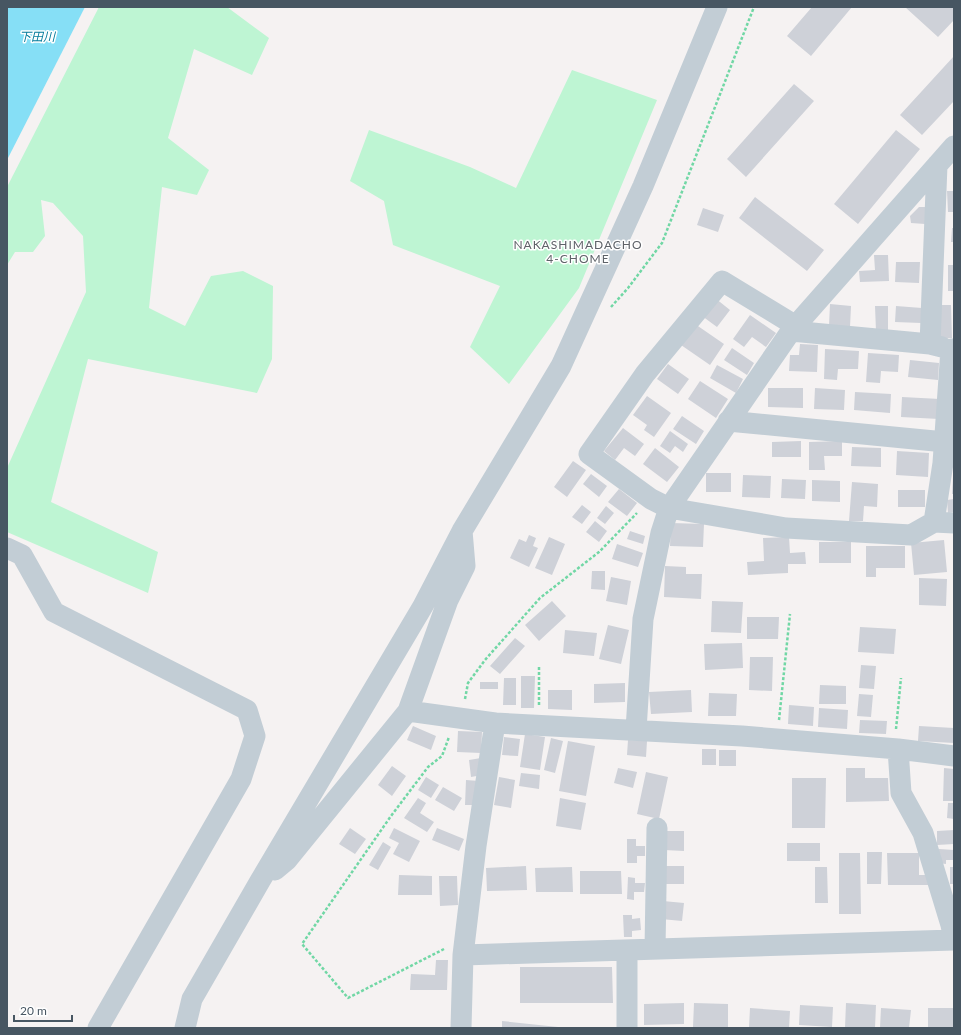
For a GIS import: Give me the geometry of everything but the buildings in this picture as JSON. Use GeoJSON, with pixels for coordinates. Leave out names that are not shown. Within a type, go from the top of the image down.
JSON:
{"type":"FeatureCollection","features":[{"type":"Feature","properties":{"kind":"street"},"geometry":{"type":"LineString","coordinates":[[176,1028],[260,881],[422,606],[462,532],[561,366],[642,186],[717,7]]}},
{"type":"Feature","properties":{"kind":"street"},"geometry":{"type":"LineString","coordinates":[[636,730],[643,619],[661,533],[660,503],[728,421],[794,329],[954,146]]}},
{"type":"Feature","properties":{"kind":"street"},"geometry":{"type":"LineString","coordinates":[[930,344],[937,165]]}},
{"type":"Feature","properties":{"kind":"street"},"geometry":{"type":"LineString","coordinates":[[722,282],[794,329],[930,344],[952,349],[945,442],[949,464],[944,522],[911,535],[786,528],[660,503],[588,454],[645,374],[722,282]]}},
{"type":"Feature","properties":{"kind":"street"},"geometry":{"type":"LineString","coordinates":[[728,421],[945,442]]}},
{"type":"Feature","properties":{"kind":"street"},"geometry":{"type":"LineString","coordinates":[[260,881],[287,860],[408,711],[448,600],[465,566],[462,532]]}},
{"type":"Feature","properties":{"kind":"street"},"geometry":{"type":"LineString","coordinates":[[7,548],[22,556],[54,612],[248,710],[255,736],[241,779],[98,1028]]}},
{"type":"Feature","properties":{"kind":"street"},"geometry":{"type":"LineString","coordinates":[[408,711],[495,723],[777,739],[896,749],[954,756]]}},
{"type":"Feature","properties":{"kind":"street"},"geometry":{"type":"LineString","coordinates":[[461,1028],[464,947],[476,846],[495,723]]}},
{"type":"Feature","properties":{"kind":"street"},"geometry":{"type":"LineString","coordinates":[[464,947],[627,950],[954,940],[951,925],[923,833],[901,793],[896,749]]}},
{"type":"Feature","properties":{"kind":"street"},"geometry":{"type":"LineString","coordinates":[[655,949],[657,828]]}},
{"type":"Feature","properties":{"kind":"street"},"geometry":{"type":"LineString","coordinates":[[627,950],[627,1028]]}},
{"type":"Feature","properties":{"kind":"street"},"geometry":{"type":"LineString","coordinates":[[185,1028],[192,999]]}},
{"type":"Feature","properties":{"kind":"path"},"geometry":{"type":"LineString","coordinates":[[607,312],[628,288],[662,243],[754,7]]}},
{"type":"Feature","properties":{"kind":"path"},"geometry":{"type":"LineString","coordinates":[[464,947],[348,998],[302,944],[391,816],[428,767],[442,756],[458,718],[468,683],[485,660],[540,598],[660,503]]}},
{"type":"Feature","properties":{"kind":"path"},"geometry":{"type":"LineString","coordinates":[[777,739],[790,614]]}},
{"type":"Feature","properties":{"kind":"path"},"geometry":{"type":"LineString","coordinates":[[538,725],[539,667]]}},
{"type":"Feature","properties":{"kind":"path"},"geometry":{"type":"LineString","coordinates":[[896,749],[901,678]]}},
{"type":"Feature","properties":{"kind":"green space"},"geometry":{"type":"Polygon","coordinates":[[[99,7],[227,7],[269,38],[252,75],[194,49],[168,138],[209,170],[197,195],[162,187],[149,308],[185,326],[211,276],[243,271],[273,286],[272,359],[257,393],[88,359],[51,502],[158,552],[148,593],[7,532],[7,468],[86,292],[83,236],[53,203],[41,200],[45,236],[33,252],[15,252],[7,265],[7,187],[99,7]]]}},
{"type":"Feature","properties":{"kind":"green space"},"geometry":{"type":"Polygon","coordinates":[[[572,70],[657,100],[579,288],[509,384],[470,347],[500,286],[393,245],[384,201],[350,181],[369,130],[470,167],[516,188],[572,70]]]}},
{"type":"Feature","properties":{"kind":"water","name":"下田川"},"geometry":{"type":"Polygon","coordinates":[[[7,7],[85,7],[7,160],[7,7]]]}},
{"type":"Feature","properties":{"kind":"district","name":"NAKASHIMADACHO 4-CHOME"},"geometry":{"type":"Point","coordinates":[578,251]}}]}
